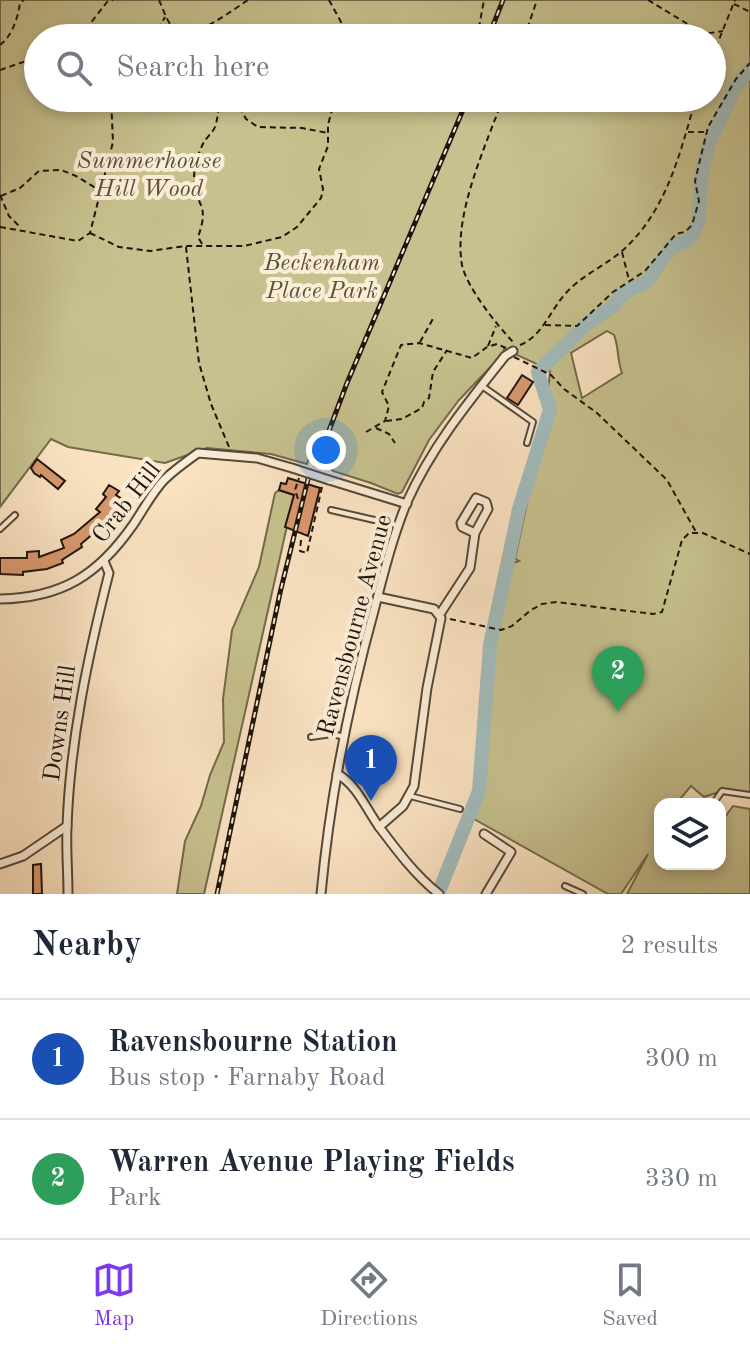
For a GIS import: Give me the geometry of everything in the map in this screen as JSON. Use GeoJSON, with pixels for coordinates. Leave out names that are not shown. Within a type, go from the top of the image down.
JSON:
{"type":"FeatureCollection","features":[{"type":"Feature","properties":{"kind":"street","name":"Ravensbourne Avenue"},"geometry":{"type":"LineString","coordinates":[[321,894],[337,774],[378,597],[399,525],[407,504],[455,419],[511,350]]}},
{"type":"Feature","properties":{"kind":"street","name":"Crab Hill"},"geometry":{"type":"LineString","coordinates":[[0,599],[53,591],[86,577],[104,561],[163,481],[198,453],[257,458],[407,504]]}},
{"type":"Feature","properties":{"kind":"street"},"geometry":{"type":"LineString","coordinates":[[379,827],[410,796],[441,616],[470,568],[475,533],[489,506],[476,498],[461,523],[462,527],[475,533]]}},
{"type":"Feature","properties":{"kind":"street","name":"Downs Hill"},"geometry":{"type":"LineString","coordinates":[[68,894],[67,826],[80,701],[109,573],[104,561]]}},
{"type":"Feature","properties":{"kind":"street"},"geometry":{"type":"LineString","coordinates":[[378,597],[434,609],[441,616]]}},
{"type":"Feature","properties":{"kind":"street"},"geometry":{"type":"LineString","coordinates":[[337,774],[350,785],[423,881],[439,894]]}},
{"type":"Feature","properties":{"kind":"street"},"geometry":{"type":"LineString","coordinates":[[0,864],[23,856],[67,826]]}},
{"type":"Feature","properties":{"kind":"street"},"geometry":{"type":"LineString","coordinates":[[484,834],[511,852],[486,894]]}},
{"type":"Feature","properties":{"kind":"lane"},"geometry":{"type":"LineString","coordinates":[[482,386],[533,422],[527,443]]}},
{"type":"Feature","properties":{"kind":"lane"},"geometry":{"type":"LineString","coordinates":[[331,510],[399,525]]}},
{"type":"Feature","properties":{"kind":"lane"},"geometry":{"type":"LineString","coordinates":[[0,529],[15,515]]}},
{"type":"Feature","properties":{"kind":"lane"},"geometry":{"type":"LineString","coordinates":[[363,572],[383,577]]}},
{"type":"Feature","properties":{"kind":"lane"},"geometry":{"type":"LineString","coordinates":[[332,734],[334,721]]}},
{"type":"Feature","properties":{"kind":"lane"},"geometry":{"type":"LineString","coordinates":[[311,737],[332,734],[345,737]]}},
{"type":"Feature","properties":{"kind":"lane"},"geometry":{"type":"LineString","coordinates":[[717,798],[722,791],[750,795]]}},
{"type":"Feature","properties":{"kind":"lane"},"geometry":{"type":"LineString","coordinates":[[410,796],[460,809]]}},
{"type":"Feature","properties":{"kind":"lane"},"geometry":{"type":"LineString","coordinates":[[565,886],[583,894]]}},
{"type":"Feature","properties":{"kind":"path"},"geometry":{"type":"LineString","coordinates":[[0,45],[18,19],[20,3],[24,0]]}},
{"type":"Feature","properties":{"kind":"path"},"geometry":{"type":"LineString","coordinates":[[90,24],[107,2],[113,0]]}},
{"type":"Feature","properties":{"kind":"path"},"geometry":{"type":"LineString","coordinates":[[159,0],[172,24]]}},
{"type":"Feature","properties":{"kind":"path"},"geometry":{"type":"LineString","coordinates":[[209,24],[248,0]]}},
{"type":"Feature","properties":{"kind":"path"},"geometry":{"type":"LineString","coordinates":[[329,0],[341,24]]}},
{"type":"Feature","properties":{"kind":"path"},"geometry":{"type":"LineString","coordinates":[[480,24],[484,0]]}},
{"type":"Feature","properties":{"kind":"path"},"geometry":{"type":"LineString","coordinates":[[529,24],[537,0]]}},
{"type":"Feature","properties":{"kind":"path"},"geometry":{"type":"LineString","coordinates":[[648,0],[688,24]]}},
{"type":"Feature","properties":{"kind":"path"},"geometry":{"type":"LineString","coordinates":[[726,24],[735,2],[750,12]]}},
{"type":"Feature","properties":{"kind":"path"},"geometry":{"type":"LineString","coordinates":[[161,24],[166,16]]}},
{"type":"Feature","properties":{"kind":"path"},"geometry":{"type":"LineString","coordinates":[[0,70],[24,62]]}},
{"type":"Feature","properties":{"kind":"path"},"geometry":{"type":"LineString","coordinates":[[726,97],[750,63]]}},
{"type":"Feature","properties":{"kind":"path"},"geometry":{"type":"LineString","coordinates":[[0,227],[78,241],[90,233],[113,142],[112,112]]}},
{"type":"Feature","properties":{"kind":"path"},"geometry":{"type":"LineString","coordinates":[[203,245],[198,237],[204,209],[195,190],[193,175],[203,145],[215,127],[217,112]]}},
{"type":"Feature","properties":{"kind":"path"},"geometry":{"type":"LineString","coordinates":[[242,112],[246,119],[258,127],[302,128],[328,133]]}},
{"type":"Feature","properties":{"kind":"path"},"geometry":{"type":"LineString","coordinates":[[90,233],[119,247],[150,251],[185,246],[262,243],[282,237],[297,227],[321,198],[323,189],[319,169],[328,146],[332,112]]}},
{"type":"Feature","properties":{"kind":"path"},"geometry":{"type":"LineString","coordinates":[[498,112],[462,223],[462,267],[511,350]]}},
{"type":"Feature","properties":{"kind":"path"},"geometry":{"type":"LineString","coordinates":[[511,350],[538,335],[571,287],[622,251],[649,223],[672,179],[692,112]]}},
{"type":"Feature","properties":{"kind":"path"},"geometry":{"type":"LineString","coordinates":[[544,324],[577,326],[629,280],[645,271],[676,234],[685,232],[692,225],[699,201],[695,181],[707,132],[718,112]]}},
{"type":"Feature","properties":{"kind":"path"},"geometry":{"type":"LineString","coordinates":[[686,132],[707,132]]}},
{"type":"Feature","properties":{"kind":"path"},"geometry":{"type":"LineString","coordinates":[[22,229],[9,216],[1,195],[20,188],[39,171],[61,170],[99,191]]}},
{"type":"Feature","properties":{"kind":"path"},"geometry":{"type":"LineString","coordinates":[[185,246],[199,363],[211,404],[229,447]]}},
{"type":"Feature","properties":{"kind":"path"},"geometry":{"type":"LineString","coordinates":[[622,251],[629,280]]}},
{"type":"Feature","properties":{"kind":"path"},"geometry":{"type":"LineString","coordinates":[[419,343],[434,317]]}},
{"type":"Feature","properties":{"kind":"path"},"geometry":{"type":"LineString","coordinates":[[488,347],[497,324]]}},
{"type":"Feature","properties":{"kind":"path"},"geometry":{"type":"LineString","coordinates":[[385,421],[389,406],[382,392],[391,375],[396,351],[406,342],[472,358],[497,344],[543,371],[597,413],[667,480],[696,533]]}},
{"type":"Feature","properties":{"kind":"path"},"geometry":{"type":"LineString","coordinates":[[366,432],[385,421],[402,419],[422,408],[429,398],[433,372],[447,350]]}},
{"type":"Feature","properties":{"kind":"path"},"geometry":{"type":"LineString","coordinates":[[375,428],[389,434],[395,443]]}},
{"type":"Feature","properties":{"kind":"path"},"geometry":{"type":"LineString","coordinates":[[298,499],[295,490],[300,473]]}},
{"type":"Feature","properties":{"kind":"path"},"geometry":{"type":"LineString","coordinates":[[301,540],[300,551],[307,553],[326,480]]}},
{"type":"Feature","properties":{"kind":"path"},"geometry":{"type":"LineString","coordinates":[[441,616],[501,630],[512,626],[531,610],[557,602],[653,614],[662,612],[682,540],[689,533],[703,533],[750,554]]}},
{"type":"Feature","properties":{"kind":"path"},"geometry":{"type":"LineString","coordinates":[[301,535],[310,537]]}},
{"type":"Feature","properties":{"kind":"green space","name":"Beckenham Place Park"},"geometry":{"type":"Polygon","coordinates":[[[0,0],[750,0],[750,795],[722,791],[704,797],[691,786],[681,798],[654,798],[654,870],[726,870],[726,816],[733,806],[750,809],[750,894],[627,894],[648,854],[621,894],[608,894],[474,819],[492,638],[510,564],[519,561],[515,559],[540,442],[544,443],[550,370],[504,349],[503,354],[459,400],[429,440],[402,492],[398,494],[333,471],[329,464],[309,458],[307,464],[271,454],[207,448],[165,463],[68,447],[51,439],[0,507],[0,0]],[[607,331],[571,353],[582,398],[622,373],[614,335],[607,331]]]}},
{"type":"Feature","properties":{"kind":"green space"},"geometry":{"type":"Polygon","coordinates":[[[279,490],[294,495],[204,894],[177,894],[185,841],[224,742],[223,699],[232,630],[259,567],[275,493],[279,490]]]}},
{"type":"Feature","properties":{"kind":"building"},"geometry":{"type":"Polygon","coordinates":[[[522,375],[533,382],[518,405],[507,398],[522,375]]]}},
{"type":"Feature","properties":{"kind":"building"},"geometry":{"type":"Polygon","coordinates":[[[37,459],[65,481],[58,489],[34,473],[31,468],[37,459]]]}},
{"type":"Feature","properties":{"kind":"building"},"geometry":{"type":"Polygon","coordinates":[[[288,478],[320,488],[308,536],[285,527],[294,495],[279,490],[281,483],[286,484],[288,478]]]}},
{"type":"Feature","properties":{"kind":"building"},"geometry":{"type":"Polygon","coordinates":[[[109,485],[119,491],[116,495],[122,499],[101,527],[81,544],[82,547],[62,560],[63,563],[23,572],[23,575],[0,574],[0,558],[27,558],[27,552],[39,551],[39,557],[64,548],[61,540],[74,534],[100,512],[96,509],[106,497],[103,494],[109,485]]]}},
{"type":"Feature","properties":{"kind":"building"},"geometry":{"type":"Polygon","coordinates":[[[41,864],[42,894],[33,894],[33,865],[41,864]]]}},
{"type":"Feature","properties":{"kind":"waterway"},"geometry":{"type":"LineString","coordinates":[[726,107],[735,88],[750,69]]}},
{"type":"Feature","properties":{"kind":"waterway"},"geometry":{"type":"LineString","coordinates":[[438,894],[479,791],[490,645],[519,509],[550,410],[538,372],[589,322],[614,306],[623,293],[647,282],[671,247],[692,236],[698,222],[702,171],[709,143],[724,112]]}},
{"type":"Feature","properties":{"kind":"railway"},"geometry":{"type":"LineString","coordinates":[[494,24],[503,0]]}},
{"type":"Feature","properties":{"kind":"railway"},"geometry":{"type":"LineString","coordinates":[[316,465],[347,383],[462,112]]}},
{"type":"Feature","properties":{"kind":"railway"},"geometry":{"type":"LineString","coordinates":[[217,894],[280,593],[310,471]]}},
{"type":"Feature","properties":{"kind":"place","name":"Warren Avenue Playing Fields"},"geometry":{"type":"Point","coordinates":[618,712]}},
{"type":"Feature","properties":{"kind":"place","name":"Ravensbourne Station"},"geometry":{"type":"Point","coordinates":[371,801]}},
{"type":"Feature","properties":{"kind":"park label","name":"Summerhouse Hill Wood"},"geometry":{"type":"Point","coordinates":[149,174]}}]}
